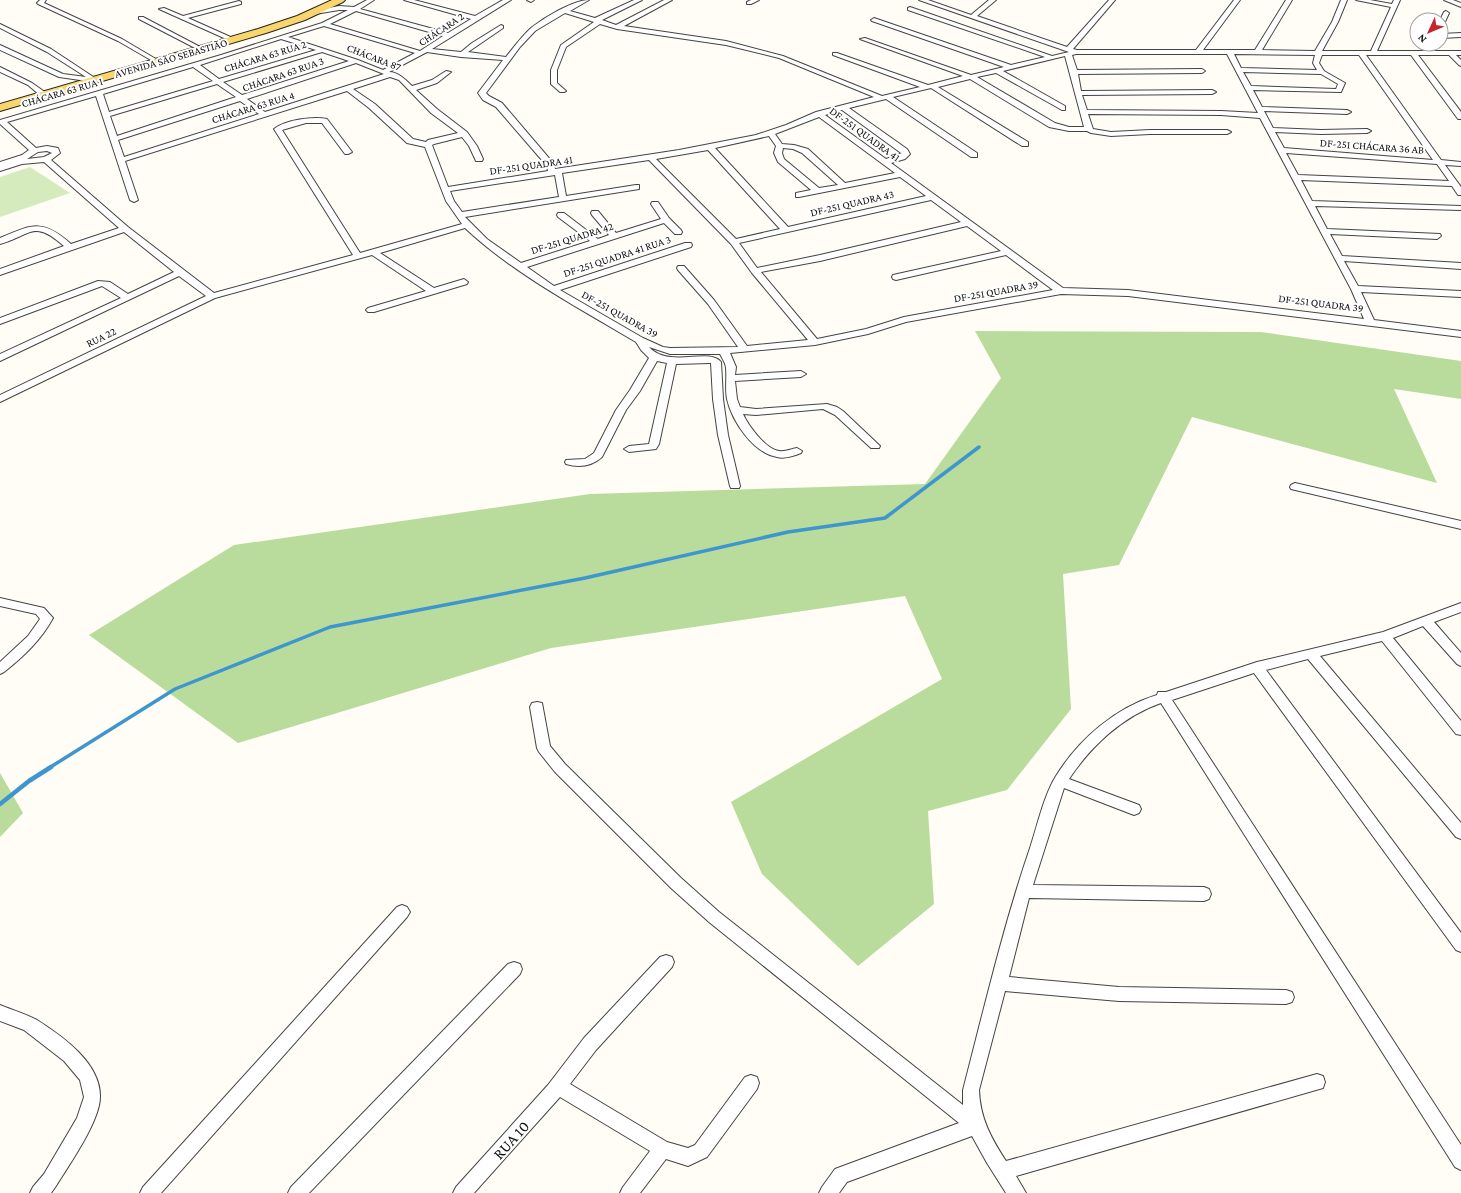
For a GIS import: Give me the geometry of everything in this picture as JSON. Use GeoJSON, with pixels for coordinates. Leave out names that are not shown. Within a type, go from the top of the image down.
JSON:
{"type":"FeatureCollection","features":[{"type":"Feature","properties":{"kind":"main road","name":"AVENIDA SÃO SEBASTIÃO"},"geometry":{"type":"LineString","coordinates":[[0,108],[232,40],[301,18],[340,0]]}},
{"type":"Feature","properties":{"kind":"street"},"geometry":{"type":"LineString","coordinates":[[43,0],[40,2],[120,40],[158,62]]}},
{"type":"Feature","properties":{"kind":"street","name":"CHÁCARA 63 RUA 1"},"geometry":{"type":"LineString","coordinates":[[1,122],[324,24],[336,20],[370,0]]}},
{"type":"Feature","properties":{"kind":"street"},"geometry":{"type":"LineString","coordinates":[[406,0],[476,18]]}},
{"type":"Feature","properties":{"kind":"street"},"geometry":{"type":"LineString","coordinates":[[490,0],[505,2]]}},
{"type":"Feature","properties":{"kind":"street"},"geometry":{"type":"LineString","coordinates":[[563,199],[555,173],[548,161],[499,106],[486,98],[482,93],[533,30],[564,11],[586,0]]}},
{"type":"Feature","properties":{"kind":"street"},"geometry":{"type":"LineString","coordinates":[[562,91],[554,84],[554,70],[563,46],[598,20],[639,0]]}},
{"type":"Feature","properties":{"kind":"street"},"geometry":{"type":"LineString","coordinates":[[617,27],[669,0]]}},
{"type":"Feature","properties":{"kind":"street"},"geometry":{"type":"LineString","coordinates":[[749,3],[756,0]]}},
{"type":"Feature","properties":{"kind":"street"},"geometry":{"type":"LineString","coordinates":[[922,0],[1068,52],[1412,52],[1461,117]]}},
{"type":"Feature","properties":{"kind":"street"},"geometry":{"type":"LineString","coordinates":[[972,17],[993,0]]}},
{"type":"Feature","properties":{"kind":"street"},"geometry":{"type":"LineString","coordinates":[[819,114],[843,107],[1053,58],[1068,52],[1112,0]]}},
{"type":"Feature","properties":{"kind":"street"},"geometry":{"type":"LineString","coordinates":[[1198,52],[1237,0]]}},
{"type":"Feature","properties":{"kind":"street"},"geometry":{"type":"LineString","coordinates":[[1257,53],[1289,0]]}},
{"type":"Feature","properties":{"kind":"street"},"geometry":{"type":"LineString","coordinates":[[1248,88],[1339,91],[1342,84],[1322,72],[1316,62],[1319,56],[1318,52],[1335,22],[1344,0]]}},
{"type":"Feature","properties":{"kind":"street"},"geometry":{"type":"LineString","coordinates":[[1359,0],[1395,3],[1373,53]]}},
{"type":"Feature","properties":{"kind":"street"},"geometry":{"type":"LineString","coordinates":[[1448,0],[1461,5]]}},
{"type":"Feature","properties":{"kind":"street","name":"CHÁCARA 2"},"geometry":{"type":"LineString","coordinates":[[388,73],[450,36],[476,18],[505,2]]}},
{"type":"Feature","properties":{"kind":"street"},"geometry":{"type":"LineString","coordinates":[[182,18],[239,3]]}},
{"type":"Feature","properties":{"kind":"street"},"geometry":{"type":"LineString","coordinates":[[315,12],[339,8],[354,9],[450,36]]}},
{"type":"Feature","properties":{"kind":"street"},"geometry":{"type":"LineString","coordinates":[[162,9],[232,40]]}},
{"type":"Feature","properties":{"kind":"street"},"geometry":{"type":"LineString","coordinates":[[910,9],[1053,58]]}},
{"type":"Feature","properties":{"kind":"street"},"geometry":{"type":"LineString","coordinates":[[564,11],[598,20],[617,27],[726,43],[763,51],[781,57],[885,97],[974,155]]}},
{"type":"Feature","properties":{"kind":"street"},"geometry":{"type":"LineString","coordinates":[[141,18],[201,49]]}},
{"type":"Feature","properties":{"kind":"street"},"geometry":{"type":"LineString","coordinates":[[301,18],[310,27]]}},
{"type":"Feature","properties":{"kind":"street"},"geometry":{"type":"LineString","coordinates":[[874,20],[1013,68]]}},
{"type":"Feature","properties":{"kind":"street"},"geometry":{"type":"LineString","coordinates":[[324,24],[424,52],[509,59]]}},
{"type":"Feature","properties":{"kind":"street"},"geometry":{"type":"LineString","coordinates":[[0,26],[22,36],[72,64],[95,80]]}},
{"type":"Feature","properties":{"kind":"street"},"geometry":{"type":"LineString","coordinates":[[461,55],[474,44],[501,27]]}},
{"type":"Feature","properties":{"kind":"street"},"geometry":{"type":"LineString","coordinates":[[1449,36],[1461,35]]}},
{"type":"Feature","properties":{"kind":"street","name":"CHÁCARA 87"},"geometry":{"type":"LineString","coordinates":[[282,37],[356,61],[401,79],[434,111],[464,134],[473,146],[479,159]]}},
{"type":"Feature","properties":{"kind":"street"},"geometry":{"type":"LineString","coordinates":[[863,39],[971,77],[1052,125],[1069,129],[1089,129],[1095,132],[1111,134],[1227,132]]}},
{"type":"Feature","properties":{"kind":"street"},"geometry":{"type":"LineString","coordinates":[[0,47],[61,76],[95,80]]}},
{"type":"Feature","properties":{"kind":"street","name":"CHÁCARA 63 RUA 2"},"geometry":{"type":"LineString","coordinates":[[218,82],[323,50]]}},
{"type":"Feature","properties":{"kind":"street"},"geometry":{"type":"LineString","coordinates":[[1068,52],[1089,129]]}},
{"type":"Feature","properties":{"kind":"street"},"geometry":{"type":"LineString","coordinates":[[1229,52],[1240,70],[1270,130],[1339,258],[1370,322]]}},
{"type":"Feature","properties":{"kind":"street"},"geometry":{"type":"LineString","coordinates":[[1451,52],[1461,53]]}},
{"type":"Feature","properties":{"kind":"street"},"geometry":{"type":"LineString","coordinates":[[1451,52],[1461,64]]}},
{"type":"Feature","properties":{"kind":"street"},"geometry":{"type":"LineString","coordinates":[[1361,53],[1461,192]]}},
{"type":"Feature","properties":{"kind":"street"},"geometry":{"type":"LineString","coordinates":[[835,54],[930,87],[1025,144]]}},
{"type":"Feature","properties":{"kind":"street","name":"CHÁCARA 63 RUA 3"},"geometry":{"type":"LineString","coordinates":[[241,99],[356,61]]}},
{"type":"Feature","properties":{"kind":"street"},"geometry":{"type":"LineString","coordinates":[[195,64],[218,82]]}},
{"type":"Feature","properties":{"kind":"street"},"geometry":{"type":"LineString","coordinates":[[0,70],[30,84],[45,95]]}},
{"type":"Feature","properties":{"kind":"street"},"geometry":{"type":"LineString","coordinates":[[1240,70],[1322,72]]}},
{"type":"Feature","properties":{"kind":"street"},"geometry":{"type":"LineString","coordinates":[[998,71],[1062,108]]}},
{"type":"Feature","properties":{"kind":"street"},"geometry":{"type":"LineString","coordinates":[[1074,72],[1202,71]]}},
{"type":"Feature","properties":{"kind":"street"},"geometry":{"type":"LineString","coordinates":[[410,89],[432,83],[442,78],[448,72]]}},
{"type":"Feature","properties":{"kind":"street","name":"CHÁCARA 63 RUA 4"},"geometry":{"type":"LineString","coordinates":[[121,160],[265,115],[296,114],[349,89],[388,73]]}},
{"type":"Feature","properties":{"kind":"street"},"geometry":{"type":"LineString","coordinates":[[61,76],[64,89]]}},
{"type":"Feature","properties":{"kind":"street"},"geometry":{"type":"LineString","coordinates":[[106,115],[218,82]]}},
{"type":"Feature","properties":{"kind":"street","name":"CHÁCARA 63 RUA 2"},"geometry":{"type":"LineString","coordinates":[[218,82],[241,99]]}},
{"type":"Feature","properties":{"kind":"street"},"geometry":{"type":"LineString","coordinates":[[349,89],[372,106],[410,141],[428,145],[431,142],[464,134]]}},
{"type":"Feature","properties":{"kind":"street"},"geometry":{"type":"LineString","coordinates":[[1078,93],[1212,92]]}},
{"type":"Feature","properties":{"kind":"street"},"geometry":{"type":"LineString","coordinates":[[98,93],[134,200]]}},
{"type":"Feature","properties":{"kind":"street"},"geometry":{"type":"LineString","coordinates":[[114,139],[241,99]]}},
{"type":"Feature","properties":{"kind":"street","name":"CHÁCARA 63 RUA 3"},"geometry":{"type":"LineString","coordinates":[[241,99],[265,115]]}},
{"type":"Feature","properties":{"kind":"street"},"geometry":{"type":"LineString","coordinates":[[843,107],[904,151],[906,154],[902,157],[885,162]]}},
{"type":"Feature","properties":{"kind":"street"},"geometry":{"type":"LineString","coordinates":[[1259,108],[1347,112]]}},
{"type":"Feature","properties":{"kind":"street"},"geometry":{"type":"LineString","coordinates":[[1085,112],[1221,113],[1263,116]]}},
{"type":"Feature","properties":{"kind":"street"},"geometry":{"type":"LineString","coordinates":[[348,152],[324,121],[315,120],[296,114],[278,129],[358,256]]}},
{"type":"Feature","properties":{"kind":"street","name":"DF-251 QUADRA 41"},"geometry":{"type":"LineString","coordinates":[[445,190],[710,147],[770,133],[819,114],[934,197]]}},
{"type":"Feature","properties":{"kind":"street"},"geometry":{"type":"LineString","coordinates":[[1,122],[34,150]]}},
{"type":"Feature","properties":{"kind":"street"},"geometry":{"type":"LineString","coordinates":[[1270,130],[1321,132],[1367,131]]}},
{"type":"Feature","properties":{"kind":"street"},"geometry":{"type":"LineString","coordinates":[[770,133],[780,146],[794,147],[806,151],[844,186]]}},
{"type":"Feature","properties":{"kind":"street"},"geometry":{"type":"LineString","coordinates":[[428,145],[450,201],[460,215],[467,224],[497,252],[521,266]]}},
{"type":"Feature","properties":{"kind":"street"},"geometry":{"type":"LineString","coordinates":[[780,146],[777,154],[781,160],[817,191]]}},
{"type":"Feature","properties":{"kind":"street"},"geometry":{"type":"LineString","coordinates":[[710,147],[786,230]]}},
{"type":"Feature","properties":{"kind":"street"},"geometry":{"type":"LineString","coordinates":[[0,165],[27,159],[46,160],[53,157],[56,153],[55,150],[42,148],[28,153],[27,159]]}},
{"type":"Feature","properties":{"kind":"street","name":"DF-251 CHÁCARA 36 AB"},"geometry":{"type":"LineString","coordinates":[[1281,150],[1461,164]]}},
{"type":"Feature","properties":{"kind":"street"},"geometry":{"type":"LineString","coordinates":[[650,157],[734,242],[755,271],[815,342]]}},
{"type":"Feature","properties":{"kind":"street"},"geometry":{"type":"LineString","coordinates":[[0,169],[27,159]]}},
{"type":"Feature","properties":{"kind":"street"},"geometry":{"type":"LineString","coordinates":[[46,160],[125,229],[212,296]]}},
{"type":"Feature","properties":{"kind":"street","name":"DF-251 QUADRA 41"},"geometry":{"type":"LineString","coordinates":[[799,195],[901,174]]}},
{"type":"Feature","properties":{"kind":"street"},"geometry":{"type":"LineString","coordinates":[[1296,177],[1455,184]]}},
{"type":"Feature","properties":{"kind":"street"},"geometry":{"type":"LineString","coordinates":[[460,215],[636,187]]}},
{"type":"Feature","properties":{"kind":"street"},"geometry":{"type":"LineString","coordinates":[[934,197],[1061,291]]}},
{"type":"Feature","properties":{"kind":"street","name":"DF-251 QUADRA 43"},"geometry":{"type":"LineString","coordinates":[[734,242],[934,197]]}},
{"type":"Feature","properties":{"kind":"street"},"geometry":{"type":"LineString","coordinates":[[1309,202],[1461,208]]}},
{"type":"Feature","properties":{"kind":"street"},"geometry":{"type":"LineString","coordinates":[[655,204],[666,220],[678,232]]}},
{"type":"Feature","properties":{"kind":"street"},"geometry":{"type":"LineString","coordinates":[[595,213],[615,237]]}},
{"type":"Feature","properties":{"kind":"street"},"geometry":{"type":"LineString","coordinates":[[561,215],[597,242]]}},
{"type":"Feature","properties":{"kind":"street","name":"DF-251 QUADRA 42"},"geometry":{"type":"LineString","coordinates":[[521,266],[666,220]]}},
{"type":"Feature","properties":{"kind":"street"},"geometry":{"type":"LineString","coordinates":[[755,271],[820,258],[968,223]]}},
{"type":"Feature","properties":{"kind":"street","name":"RUA 22"},"geometry":{"type":"LineString","coordinates":[[0,399],[212,296],[373,252],[467,224]]}},
{"type":"Feature","properties":{"kind":"street"},"geometry":{"type":"LineString","coordinates":[[0,241],[36,229],[42,229],[49,230],[70,247]]}},
{"type":"Feature","properties":{"kind":"street"},"geometry":{"type":"LineString","coordinates":[[0,272],[125,229]]}},
{"type":"Feature","properties":{"kind":"street"},"geometry":{"type":"LineString","coordinates":[[1324,231],[1437,236]]}},
{"type":"Feature","properties":{"kind":"street","name":"DF-251 QUADRA 41 RUA 3"},"geometry":{"type":"LineString","coordinates":[[553,290],[688,245]]}},
{"type":"Feature","properties":{"kind":"street"},"geometry":{"type":"LineString","coordinates":[[373,252],[432,291]]}},
{"type":"Feature","properties":{"kind":"street"},"geometry":{"type":"LineString","coordinates":[[896,277],[1009,252]]}},
{"type":"Feature","properties":{"kind":"street"},"geometry":{"type":"LineString","coordinates":[[1339,258],[1461,266]]}},
{"type":"Feature","properties":{"kind":"street","name":"DF-251 QUADRA 42"},"geometry":{"type":"LineString","coordinates":[[521,266],[553,290]]}},
{"type":"Feature","properties":{"kind":"street"},"geometry":{"type":"LineString","coordinates":[[681,268],[711,302],[745,350]]}},
{"type":"Feature","properties":{"kind":"street"},"geometry":{"type":"LineString","coordinates":[[0,358],[180,272]]}},
{"type":"Feature","properties":{"kind":"street"},"geometry":{"type":"LineString","coordinates":[[371,310],[464,282]]}},
{"type":"Feature","properties":{"kind":"street"},"geometry":{"type":"LineString","coordinates":[[0,321],[101,284],[110,286],[128,298]]}},
{"type":"Feature","properties":{"kind":"street"},"geometry":{"type":"LineString","coordinates":[[1355,289],[1461,294]]}},
{"type":"Feature","properties":{"kind":"street","name":"DF-251 QUADRA 39"},"geometry":{"type":"LineString","coordinates":[[553,290],[640,340],[660,350],[670,351],[745,350],[815,342],[868,331],[904,320],[1061,291],[1128,293],[1461,334]]}},
{"type":"Feature","properties":{"kind":"street"},"geometry":{"type":"LineString","coordinates":[[640,340],[642,347],[654,358],[672,360],[708,359],[716,362],[718,399],[723,435],[735,486]]}},
{"type":"Feature","properties":{"kind":"street"},"geometry":{"type":"LineString","coordinates":[[724,351],[731,367],[730,378],[732,400],[740,421],[765,450],[775,454],[785,455],[797,451]]}},
{"type":"Feature","properties":{"kind":"street"},"geometry":{"type":"LineString","coordinates":[[570,462],[585,464],[593,460],[598,455],[621,410],[635,391],[654,358]]}},
{"type":"Feature","properties":{"kind":"street"},"geometry":{"type":"LineString","coordinates":[[629,449],[652,447],[654,444],[672,360]]}},
{"type":"Feature","properties":{"kind":"street"},"geometry":{"type":"LineString","coordinates":[[730,378],[801,374]]}},
{"type":"Feature","properties":{"kind":"street"},"geometry":{"type":"LineString","coordinates":[[736,410],[756,412],[823,406],[833,409],[875,446]]}},
{"type":"Feature","properties":{"kind":"street"},"geometry":{"type":"LineString","coordinates":[[1295,487],[1461,525]]}},
{"type":"Feature","properties":{"kind":"street"},"geometry":{"type":"LineString","coordinates":[[0,602],[40,611],[47,618],[44,624],[19,654],[0,669]]}},
{"type":"Feature","properties":{"kind":"street"},"geometry":{"type":"LineString","coordinates":[[1018,1193],[1002,1171],[976,1126],[971,1110],[971,1090],[1023,891],[1060,781],[1075,758],[1101,733],[1122,717],[1147,703],[1164,696],[1257,667],[1385,636],[1461,608]]}},
{"type":"Feature","properties":{"kind":"street"},"geometry":{"type":"LineString","coordinates":[[1426,622],[1461,661]]}},
{"type":"Feature","properties":{"kind":"street"},"geometry":{"type":"LineString","coordinates":[[1385,636],[1461,730]]}},
{"type":"Feature","properties":{"kind":"street"},"geometry":{"type":"LineString","coordinates":[[1310,653],[1461,833]]}},
{"type":"Feature","properties":{"kind":"street"},"geometry":{"type":"LineString","coordinates":[[1257,667],[1461,945]]}},
{"type":"Feature","properties":{"kind":"street"},"geometry":{"type":"LineString","coordinates":[[1164,696],[1461,1161]]}},
{"type":"Feature","properties":{"kind":"street"},"geometry":{"type":"LineString","coordinates":[[537,707],[544,748],[560,768],[676,883],[745,943],[828,1006],[976,1126]]}},
{"type":"Feature","properties":{"kind":"street"},"geometry":{"type":"LineString","coordinates":[[1060,781],[1134,809]]}},
{"type":"Feature","properties":{"kind":"street"},"geometry":{"type":"LineString","coordinates":[[1023,891],[1204,894]]}},
{"type":"Feature","properties":{"kind":"street"},"geometry":{"type":"LineString","coordinates":[[149,1193],[402,912]]}},
{"type":"Feature","properties":{"kind":"street","name":"RUA 10"},"geometry":{"type":"LineString","coordinates":[[462,1193],[558,1086],[586,1049],[666,962]]}},
{"type":"Feature","properties":{"kind":"street"},"geometry":{"type":"LineString","coordinates":[[297,1193],[514,969]]}},
{"type":"Feature","properties":{"kind":"street"},"geometry":{"type":"LineString","coordinates":[[999,983],[1119,994],[1286,998]]}},
{"type":"Feature","properties":{"kind":"street"},"geometry":{"type":"LineString","coordinates":[[0,1013],[30,1025],[70,1055],[88,1076],[92,1097],[85,1122],[50,1180],[39,1193]]}},
{"type":"Feature","properties":{"kind":"street"},"geometry":{"type":"LineString","coordinates":[[1002,1171],[1317,1082]]}},
{"type":"Feature","properties":{"kind":"street"},"geometry":{"type":"LineString","coordinates":[[558,1086],[663,1149],[688,1157],[701,1150],[751,1083]]}},
{"type":"Feature","properties":{"kind":"street"},"geometry":{"type":"LineString","coordinates":[[828,1193],[841,1175],[976,1126]]}},
{"type":"Feature","properties":{"kind":"street"},"geometry":{"type":"LineString","coordinates":[[629,1193],[663,1149]]}},
{"type":"Feature","properties":{"kind":"green space"},"geometry":{"type":"Polygon","coordinates":[[[30,167],[70,193],[0,217],[0,177],[30,167]]]}},
{"type":"Feature","properties":{"kind":"green space"},"geometry":{"type":"Polygon","coordinates":[[[975,331],[1261,332],[1461,361],[1461,399],[1394,389],[1437,483],[1192,417],[1119,565],[1063,574],[1071,709],[1007,790],[928,811],[934,904],[858,966],[762,874],[731,802],[942,679],[905,596],[551,648],[238,743],[89,635],[234,545],[590,494],[925,484],[1001,378],[975,331]]]}},
{"type":"Feature","properties":{"kind":"green space"},"geometry":{"type":"Polygon","coordinates":[[[0,773],[23,813],[0,837],[0,773]]]}},
{"type":"Feature","properties":{"kind":"waterway"},"geometry":{"type":"LineString","coordinates":[[49,768],[175,689],[330,627],[585,578],[788,532],[885,518],[979,447]]}},
{"type":"Feature","properties":{"kind":"waterway"},"geometry":{"type":"LineString","coordinates":[[0,804],[29,781],[51,767]]}}]}
